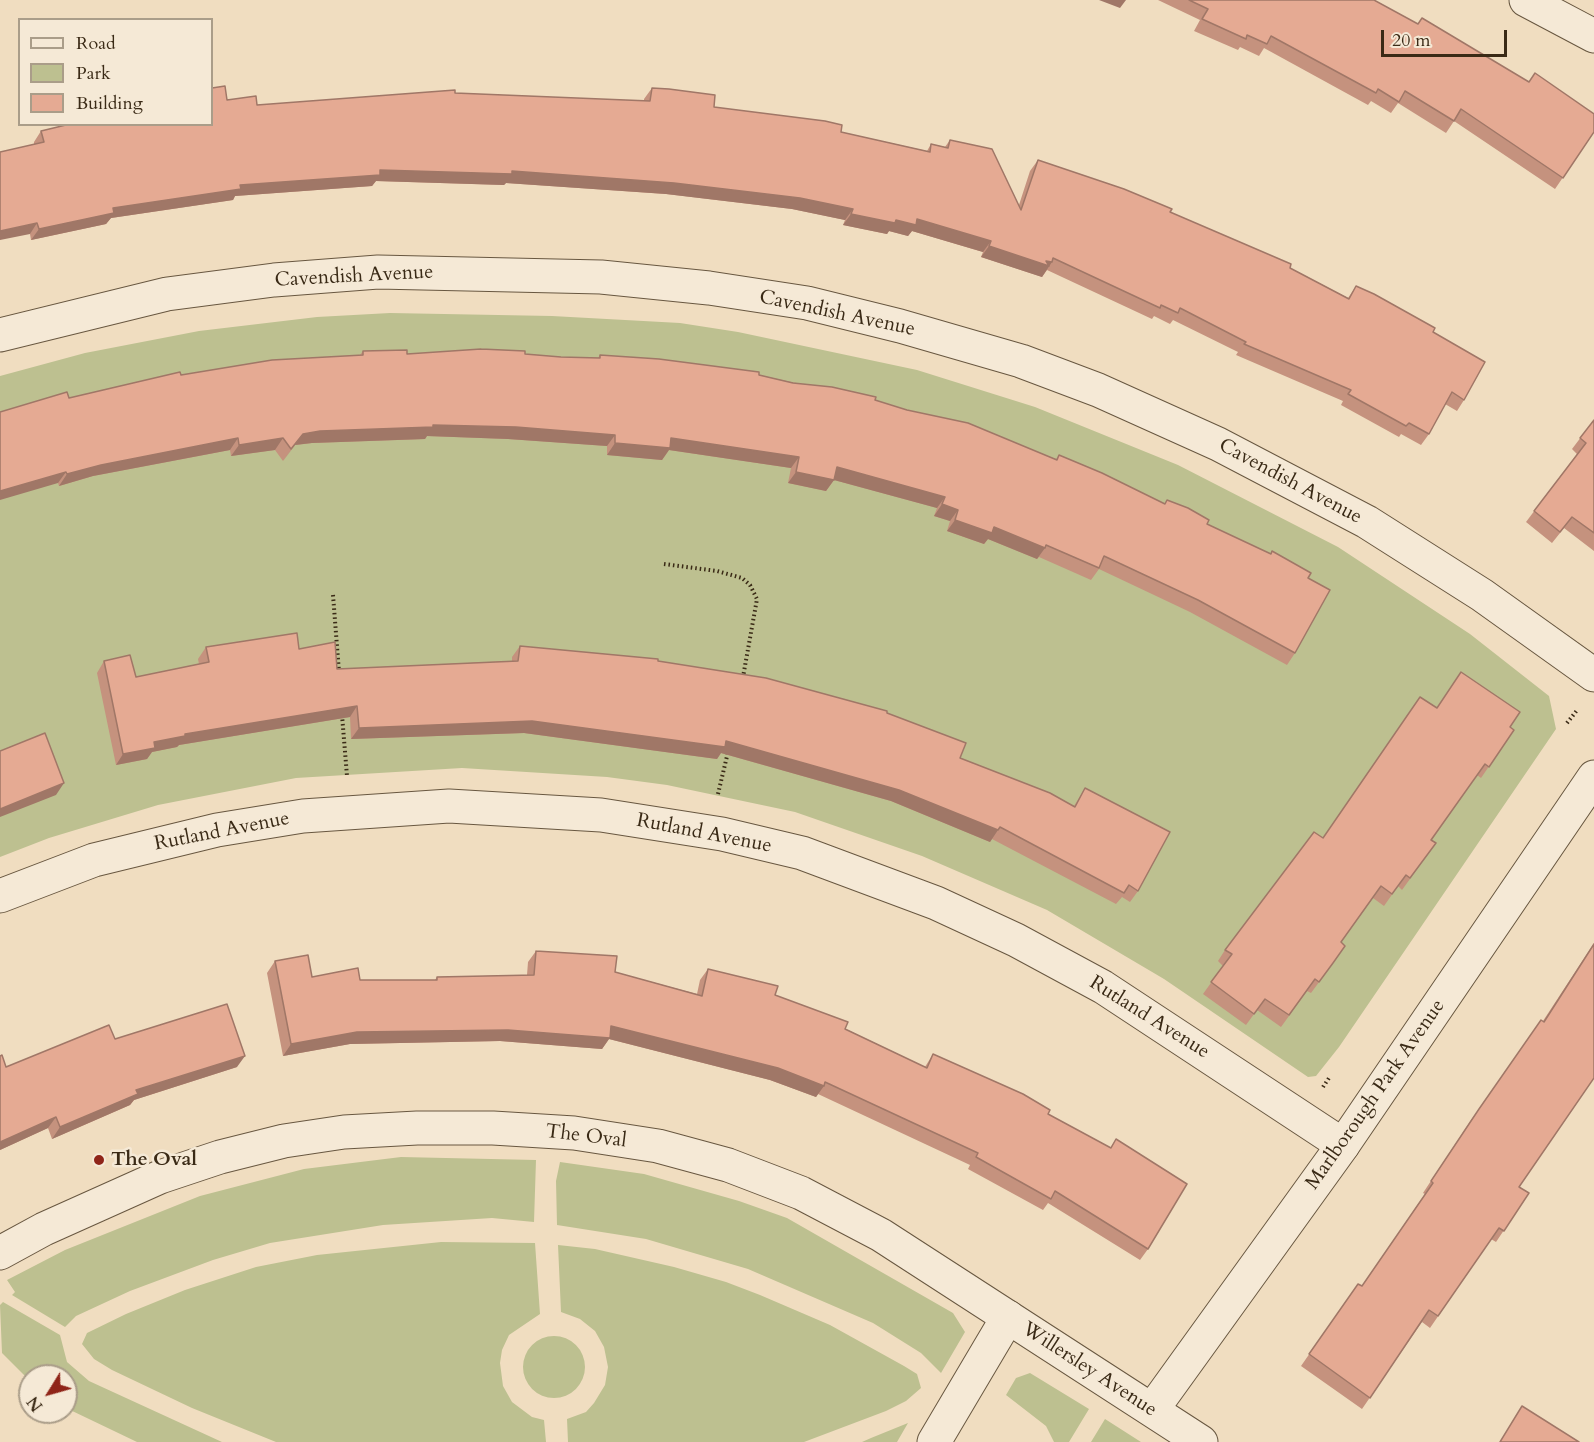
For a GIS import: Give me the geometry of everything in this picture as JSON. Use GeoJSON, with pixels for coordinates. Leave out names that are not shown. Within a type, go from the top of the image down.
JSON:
{"type":"FeatureCollection","features":[{"type":"Feature","properties":{"kind":"street"},"geometry":{"type":"LineString","coordinates":[[1526,0],[1594,36]]}},
{"type":"Feature","properties":{"kind":"street","name":"Cavendish Avenue"},"geometry":{"type":"LineString","coordinates":[[0,335],[167,294],[274,280],[378,272],[601,277],[709,288],[807,303],[900,326],[1021,361],[1098,390],[1218,444],[1367,522],[1482,595],[1594,675]]}},
{"type":"Feature","properties":{"kind":"street","name":"Marlborough Park Avenue"},"geometry":{"type":"LineString","coordinates":[[1152,1410],[1342,1146],[1594,777]]}},
{"type":"Feature","properties":{"kind":"street","name":"Rutland Avenue"},"geometry":{"type":"LineString","coordinates":[[0,896],[94,860],[217,830],[303,816],[449,806],[601,815],[705,832],[802,853],[936,903],[1017,940],[1103,987],[1342,1146]]}},
{"type":"Feature","properties":{"kind":"street","name":"The Oval"},"geometry":{"type":"LineString","coordinates":[[0,1253],[44,1229],[160,1177],[220,1156],[284,1141],[344,1132],[417,1128],[493,1128],[574,1133],[658,1146],[728,1165],[801,1193],[871,1230],[1008,1317]]}},
{"type":"Feature","properties":{"kind":"street"},"geometry":{"type":"LineString","coordinates":[[934,1442],[1008,1317]]}},
{"type":"Feature","properties":{"kind":"street","name":"Willersley Avenue"},"geometry":{"type":"LineString","coordinates":[[1008,1317],[1201,1442]]}},
{"type":"Feature","properties":{"kind":"path"},"geometry":{"type":"LineString","coordinates":[[664,564],[717,571],[742,578],[750,585],[757,599],[743,680]]}},
{"type":"Feature","properties":{"kind":"path"},"geometry":{"type":"LineString","coordinates":[[333,596],[339,679]]}},
{"type":"Feature","properties":{"kind":"path"},"geometry":{"type":"LineString","coordinates":[[342,714],[350,813]]}},
{"type":"Feature","properties":{"kind":"path"},"geometry":{"type":"LineString","coordinates":[[705,832],[729,750]]}},
{"type":"Feature","properties":{"kind":"green space"},"geometry":{"type":"Polygon","coordinates":[[[390,313],[552,316],[680,323],[738,332],[917,370],[1035,407],[1178,465],[1338,547],[1470,634],[1549,696],[1556,729],[1339,1047],[1316,1076],[1308,1077],[1164,979],[1047,910],[922,856],[795,812],[667,785],[607,777],[462,768],[296,778],[158,805],[49,838],[0,857],[0,376],[85,353],[199,331],[317,317],[390,313]]]}},
{"type":"Feature","properties":{"kind":"green space"},"geometry":{"type":"Polygon","coordinates":[[[401,1157],[536,1160],[534,1222],[492,1218],[383,1225],[270,1243],[213,1260],[130,1291],[76,1316],[65,1327],[12,1295],[15,1292],[7,1280],[65,1250],[200,1196],[304,1169],[401,1157]]]}},
{"type":"Feature","properties":{"kind":"green space"},"geometry":{"type":"Polygon","coordinates":[[[560,1162],[644,1174],[739,1201],[787,1218],[953,1313],[965,1332],[941,1373],[921,1353],[873,1323],[748,1269],[646,1239],[557,1225],[556,1181],[560,1162]]]}},
{"type":"Feature","properties":{"kind":"green space"},"geometry":{"type":"Polygon","coordinates":[[[441,1242],[535,1243],[540,1314],[509,1335],[502,1350],[500,1363],[503,1386],[512,1402],[532,1417],[544,1420],[546,1442],[276,1442],[192,1408],[112,1370],[94,1359],[82,1344],[87,1333],[126,1314],[185,1290],[256,1267],[317,1255],[441,1242]]]}},
{"type":"Feature","properties":{"kind":"green space"},"geometry":{"type":"Polygon","coordinates":[[[558,1245],[595,1249],[674,1267],[726,1282],[760,1295],[830,1325],[904,1366],[917,1374],[921,1388],[906,1401],[886,1411],[804,1442],[568,1442],[567,1419],[586,1412],[594,1403],[605,1385],[608,1367],[604,1347],[595,1331],[580,1319],[561,1312],[558,1245]]]}},
{"type":"Feature","properties":{"kind":"green space"},"geometry":{"type":"Polygon","coordinates":[[[3,1302],[60,1335],[69,1364],[18,1364],[18,1369],[2,1353],[0,1305],[3,1302]]]}},
{"type":"Feature","properties":{"kind":"green space"},"geometry":{"type":"Polygon","coordinates":[[[548,1336],[560,1336],[576,1345],[583,1355],[585,1367],[583,1379],[576,1389],[560,1398],[548,1398],[537,1393],[528,1384],[523,1373],[523,1361],[528,1350],[537,1341],[548,1336]]]}},
{"type":"Feature","properties":{"kind":"green space"},"geometry":{"type":"Polygon","coordinates":[[[78,1372],[89,1381],[222,1442],[137,1442],[78,1414],[78,1372]]]}},
{"type":"Feature","properties":{"kind":"green space"},"geometry":{"type":"Polygon","coordinates":[[[1030,1373],[1089,1409],[1069,1442],[1054,1442],[1046,1426],[1006,1395],[1016,1378],[1030,1373]]]}},
{"type":"Feature","properties":{"kind":"green space"},"geometry":{"type":"Polygon","coordinates":[[[1105,1419],[1141,1442],[1091,1442],[1105,1419]]]}},
{"type":"Feature","properties":{"kind":"green space"},"geometry":{"type":"Polygon","coordinates":[[[908,1423],[897,1442],[862,1442],[871,1438],[908,1423]]]}},
{"type":"Feature","properties":{"kind":"building"},"geometry":{"type":"Polygon","coordinates":[[[1189,0],[1374,0],[1418,24],[1422,18],[1529,82],[1535,73],[1594,114],[1594,132],[1563,178],[1461,109],[1454,121],[1405,91],[1399,102],[1378,89],[1376,93],[1271,36],[1267,44],[1247,35],[1246,39],[1202,19],[1208,9],[1189,0]]]}},
{"type":"Feature","properties":{"kind":"building"},"geometry":{"type":"Polygon","coordinates":[[[225,86],[227,100],[256,96],[257,105],[455,90],[455,93],[650,101],[652,88],[669,89],[715,95],[714,107],[825,121],[842,125],[841,132],[930,152],[931,144],[948,148],[950,140],[992,149],[1021,210],[1038,160],[1124,189],[1172,209],[1170,212],[1291,264],[1290,268],[1349,299],[1356,286],[1374,294],[1435,328],[1433,332],[1485,362],[1464,400],[1452,392],[1429,434],[1409,423],[1406,426],[1348,394],[1351,390],[1244,344],[1246,342],[1180,308],[1178,313],[1161,305],[1160,308],[1053,258],[1052,262],[1046,261],[1049,266],[989,246],[991,241],[917,219],[916,225],[896,220],[895,223],[851,214],[853,209],[800,198],[674,183],[512,171],[512,174],[380,170],[380,175],[240,185],[241,189],[113,208],[114,213],[39,229],[37,223],[0,231],[0,152],[44,142],[41,131],[62,126],[213,126],[213,88],[225,86]]]}},
{"type":"Feature","properties":{"kind":"building"},"geometry":{"type":"Polygon","coordinates":[[[481,349],[525,351],[525,354],[561,357],[600,358],[600,355],[659,359],[759,372],[759,375],[793,383],[832,387],[876,397],[875,400],[907,410],[968,423],[1057,460],[1059,455],[1165,504],[1167,500],[1188,508],[1209,520],[1207,524],[1271,554],[1272,551],[1311,573],[1308,578],[1330,590],[1295,653],[1198,600],[1104,556],[1099,568],[1046,545],[1045,548],[994,527],[992,533],[955,520],[958,510],[942,504],[945,497],[837,467],[834,480],[796,472],[799,457],[671,438],[670,448],[615,443],[615,435],[516,427],[433,425],[433,427],[320,431],[303,434],[291,449],[283,438],[239,445],[238,438],[101,465],[67,474],[66,472],[0,491],[0,412],[67,392],[69,398],[180,372],[181,375],[272,360],[363,355],[363,351],[407,350],[407,354],[481,349]]]}},
{"type":"Feature","properties":{"kind":"building"},"geometry":{"type":"Polygon","coordinates":[[[1594,420],[1594,533],[1572,517],[1560,532],[1534,511],[1586,443],[1580,438],[1594,420]]]}},
{"type":"Feature","properties":{"kind":"building"},"geometry":{"type":"Polygon","coordinates":[[[297,633],[299,649],[335,642],[337,669],[518,661],[520,646],[658,659],[658,661],[766,678],[887,711],[887,713],[966,743],[960,758],[1050,793],[1075,807],[1085,788],[1170,832],[1138,891],[1129,885],[1124,893],[1000,827],[998,830],[899,790],[726,741],[725,747],[532,721],[359,728],[357,706],[185,734],[185,736],[154,742],[155,748],[123,754],[104,661],[130,655],[136,677],[209,662],[206,647],[297,633]]]}},
{"type":"Feature","properties":{"kind":"building"},"geometry":{"type":"Polygon","coordinates":[[[1461,672],[1520,712],[1510,727],[1514,730],[1489,767],[1485,764],[1431,840],[1436,843],[1410,878],[1406,875],[1392,894],[1381,886],[1341,942],[1345,946],[1333,963],[1319,982],[1315,979],[1289,1015],[1265,999],[1254,1014],[1211,982],[1232,954],[1225,950],[1314,832],[1323,838],[1420,697],[1437,708],[1461,672]]]}},
{"type":"Feature","properties":{"kind":"building"},"geometry":{"type":"Polygon","coordinates":[[[45,733],[64,783],[0,809],[0,751],[45,733]]]}},
{"type":"Feature","properties":{"kind":"building"},"geometry":{"type":"Polygon","coordinates":[[[1594,944],[1594,1078],[1519,1187],[1529,1193],[1504,1231],[1499,1228],[1438,1316],[1429,1310],[1370,1398],[1309,1354],[1358,1284],[1362,1286],[1433,1183],[1431,1181],[1479,1109],[1541,1020],[1544,1022],[1594,944]]]}},
{"type":"Feature","properties":{"kind":"building"},"geometry":{"type":"Polygon","coordinates":[[[536,951],[617,956],[615,972],[702,996],[708,969],[778,986],[775,995],[848,1022],[845,1029],[927,1068],[933,1054],[1023,1094],[1050,1110],[1048,1114],[1111,1148],[1116,1139],[1187,1184],[1148,1249],[1055,1191],[1051,1199],[976,1157],[978,1153],[825,1082],[824,1086],[778,1068],[611,1026],[610,1038],[508,1030],[357,1032],[291,1044],[275,961],[308,955],[312,977],[358,968],[360,980],[437,980],[437,977],[534,975],[536,951]]]}},
{"type":"Feature","properties":{"kind":"building"},"geometry":{"type":"Polygon","coordinates":[[[227,1004],[245,1056],[136,1090],[138,1094],[60,1127],[56,1117],[0,1142],[0,1056],[2,1055],[6,1067],[109,1025],[115,1039],[227,1004]]]}},
{"type":"Feature","properties":{"kind":"building"},"geometry":{"type":"Polygon","coordinates":[[[1522,1406],[1579,1442],[1500,1442],[1522,1406]]]}},
{"type":"Feature","properties":{"kind":"place","name":"The Oval"},"geometry":{"type":"Point","coordinates":[99,1160]}}]}
